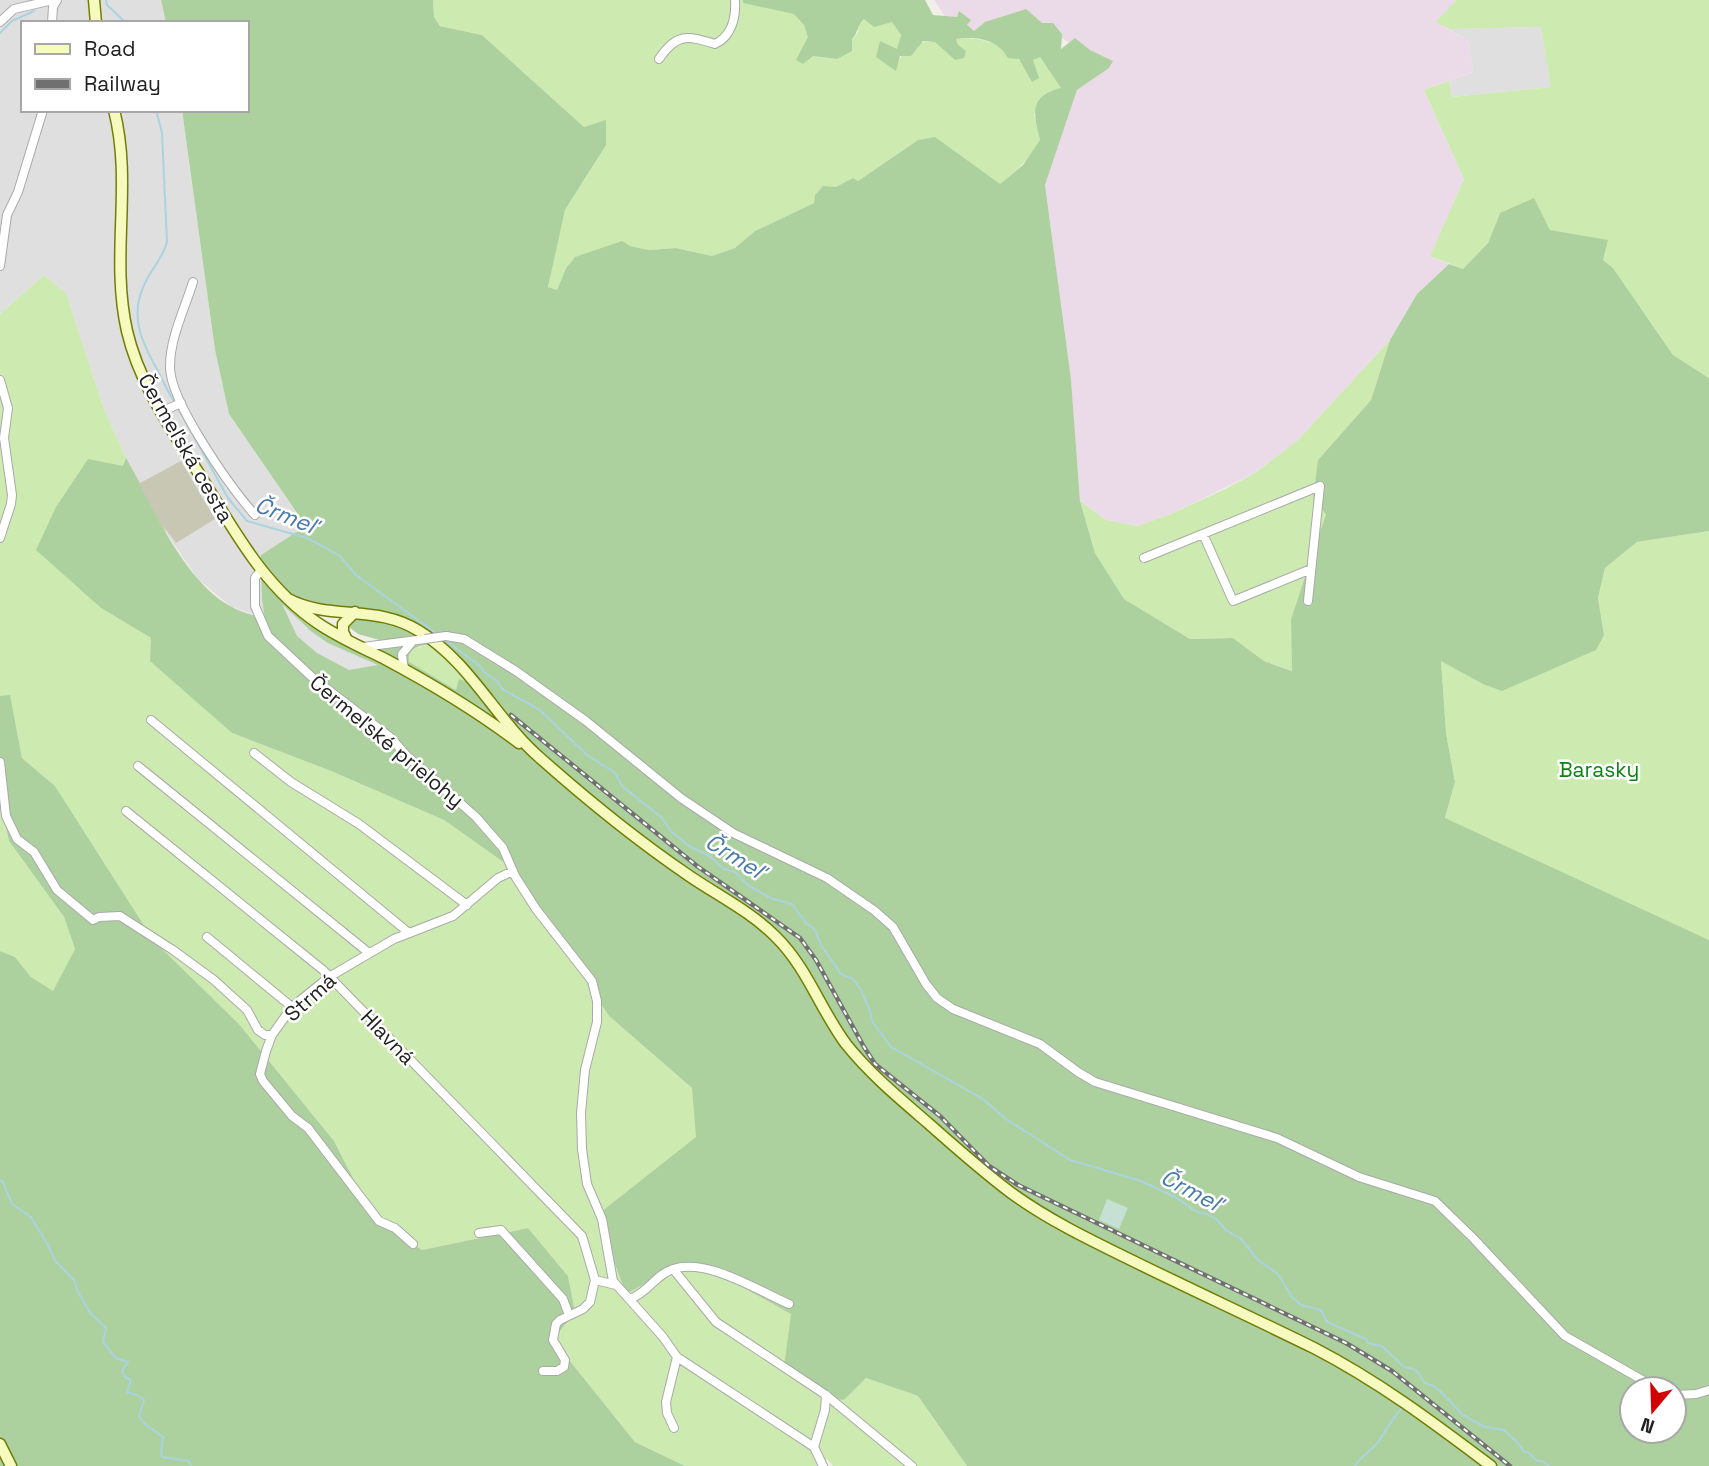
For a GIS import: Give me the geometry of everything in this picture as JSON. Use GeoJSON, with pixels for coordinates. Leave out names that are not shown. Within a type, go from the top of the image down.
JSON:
{"type":"FeatureCollection","features":[{"type":"Feature","properties":{"kind":"main road"},"geometry":{"type":"LineString","coordinates":[[94,0],[96,21]]}},
{"type":"Feature","properties":{"kind":"main road","name":"Čermeľská cesta"},"geometry":{"type":"LineString","coordinates":[[114,112],[124,165],[119,263],[124,313],[131,344],[142,375],[172,406],[211,471],[261,569],[288,599],[311,619],[494,723],[536,754]]}},
{"type":"Feature","properties":{"kind":"main road"},"geometry":{"type":"LineString","coordinates":[[288,599],[314,610],[355,612],[391,618],[423,633],[457,660],[536,754],[664,858],[771,931],[792,954],[837,1030],[867,1068],[891,1092],[1009,1191],[1036,1210],[1083,1236],[1317,1350],[1363,1376],[1410,1405],[1491,1466]]}},
{"type":"Feature","properties":{"kind":"main road"},"geometry":{"type":"LineString","coordinates":[[346,640],[343,624],[355,612]]}},
{"type":"Feature","properties":{"kind":"main road"},"geometry":{"type":"LineString","coordinates":[[494,723],[501,725],[506,721]]}},
{"type":"Feature","properties":{"kind":"main road"},"geometry":{"type":"LineString","coordinates":[[0,1444],[10,1466]]}},
{"type":"Feature","properties":{"kind":"street"},"geometry":{"type":"LineString","coordinates":[[0,22],[14,9],[55,0],[52,21]]}},
{"type":"Feature","properties":{"kind":"street"},"geometry":{"type":"LineString","coordinates":[[659,59],[667,46],[678,40],[692,37],[715,44],[722,41],[733,23],[736,13],[735,0]]}},
{"type":"Feature","properties":{"kind":"street"},"geometry":{"type":"LineString","coordinates":[[0,266],[7,215],[18,192],[42,112]]}},
{"type":"Feature","properties":{"kind":"street"},"geometry":{"type":"LineString","coordinates":[[193,282],[170,362],[172,406],[211,471],[229,485],[255,515]]}},
{"type":"Feature","properties":{"kind":"street"},"geometry":{"type":"LineString","coordinates":[[0,380],[8,408],[4,438],[12,495],[0,538]]}},
{"type":"Feature","properties":{"kind":"street"},"geometry":{"type":"LineString","coordinates":[[1144,558],[1320,486],[1308,601]]}},
{"type":"Feature","properties":{"kind":"street"},"geometry":{"type":"LineString","coordinates":[[1203,534],[1233,601],[1311,569]]}},
{"type":"Feature","properties":{"kind":"street","name":"Čermeľské prielohy"},"geometry":{"type":"LineString","coordinates":[[261,569],[255,579],[255,606],[268,636],[320,684],[390,737],[407,756],[477,817],[503,848],[513,871],[536,909],[587,973],[595,989],[597,1021],[585,1070],[581,1135],[587,1184],[602,1219],[612,1277],[616,1285]]}},
{"type":"Feature","properties":{"kind":"street"},"geometry":{"type":"LineString","coordinates":[[360,647],[446,636],[464,639],[516,671],[586,721],[681,798],[733,833],[827,878],[875,911],[893,927],[937,998],[953,1009],[1040,1044],[1095,1082],[1277,1138],[1359,1177],[1435,1201],[1565,1336],[1633,1375]]}},
{"type":"Feature","properties":{"kind":"street"},"geometry":{"type":"LineString","coordinates":[[406,671],[402,664],[402,654],[413,641]]}},
{"type":"Feature","properties":{"kind":"street"},"geometry":{"type":"LineString","coordinates":[[151,720],[409,933]]}},
{"type":"Feature","properties":{"kind":"street"},"geometry":{"type":"LineString","coordinates":[[254,753],[291,782],[359,824],[467,905]]}},
{"type":"Feature","properties":{"kind":"street"},"geometry":{"type":"LineString","coordinates":[[0,762],[3,799],[9,822],[17,839],[33,852],[57,890],[93,919],[120,916],[184,957],[247,1010],[258,1030],[265,1035],[272,1035]]}},
{"type":"Feature","properties":{"kind":"street"},"geometry":{"type":"LineString","coordinates":[[138,766],[369,953]]}},
{"type":"Feature","properties":{"kind":"street","name":"Hlavná"},"geometry":{"type":"LineString","coordinates":[[126,811],[329,977],[582,1236],[595,1280]]}},
{"type":"Feature","properties":{"kind":"street","name":"Strmá"},"geometry":{"type":"LineString","coordinates":[[413,1244],[395,1228],[379,1222],[308,1128],[292,1116],[260,1074],[272,1035],[292,1007],[329,977],[394,939],[453,916],[498,878],[513,871]]}},
{"type":"Feature","properties":{"kind":"street"},"geometry":{"type":"LineString","coordinates":[[207,937],[292,1007]]}},
{"type":"Feature","properties":{"kind":"street"},"geometry":{"type":"LineString","coordinates":[[479,1233],[501,1230],[563,1299],[569,1315]]}},
{"type":"Feature","properties":{"kind":"street"},"geometry":{"type":"LineString","coordinates":[[630,1299],[642,1295],[664,1272],[687,1265],[712,1270],[789,1304]]}},
{"type":"Feature","properties":{"kind":"street"},"geometry":{"type":"LineString","coordinates":[[673,1269],[716,1322],[826,1395],[912,1466]]}},
{"type":"Feature","properties":{"kind":"street"},"geometry":{"type":"LineString","coordinates":[[542,1371],[556,1371],[564,1367],[565,1360],[554,1340],[556,1324],[590,1302],[595,1280],[616,1285],[663,1336],[677,1357],[814,1447],[823,1466]]}},
{"type":"Feature","properties":{"kind":"street"},"geometry":{"type":"LineString","coordinates":[[674,1428],[667,1413],[666,1402],[677,1357]]}},
{"type":"Feature","properties":{"kind":"street"},"geometry":{"type":"LineString","coordinates":[[1688,1394],[1709,1390]]}},
{"type":"Feature","properties":{"kind":"street"},"geometry":{"type":"LineString","coordinates":[[814,1447],[825,1410],[826,1395]]}},
{"type":"Feature","properties":{"kind":"shaded area"},"geometry":{"type":"Polygon","coordinates":[[[0,0],[161,0],[166,21],[21,21],[21,112],[182,112],[215,350],[229,414],[306,526],[266,619],[230,606],[198,579],[166,533],[126,458],[104,409],[66,293],[44,275],[0,314],[0,0]]]}},
{"type":"Feature","properties":{"kind":"shaded area"},"geometry":{"type":"Polygon","coordinates":[[[934,0],[1456,0],[1437,22],[1469,42],[1473,72],[1424,90],[1464,179],[1430,256],[1449,264],[1417,294],[1390,340],[1298,440],[1255,473],[1171,514],[1138,526],[1106,520],[1080,501],[1071,379],[1045,185],[1077,90],[1108,68],[1048,29],[960,38],[934,0]]]}},
{"type":"Feature","properties":{"kind":"shaded area"},"geometry":{"type":"Polygon","coordinates":[[[1541,27],[1551,87],[1452,97],[1449,81],[1473,72],[1469,42],[1449,29],[1541,27]]]}},
{"type":"Feature","properties":{"kind":"shaded area"},"geometry":{"type":"Polygon","coordinates":[[[126,458],[140,483],[181,461],[215,519],[176,543],[164,527],[166,533],[123,466],[126,458]]]}},
{"type":"Feature","properties":{"kind":"shaded area"},"geometry":{"type":"Polygon","coordinates":[[[282,604],[328,643],[378,665],[349,670],[317,653],[297,636],[282,604]]]}},
{"type":"Feature","properties":{"kind":"shaded area"},"geometry":{"type":"Polygon","coordinates":[[[1107,1199],[1128,1208],[1119,1229],[1099,1220],[1107,1199]]]}},
{"type":"Feature","properties":{"kind":"green space"},"geometry":{"type":"Polygon","coordinates":[[[161,0],[433,0],[434,17],[440,26],[482,35],[584,127],[606,120],[606,145],[565,210],[548,287],[557,290],[566,268],[575,257],[622,241],[630,246],[649,250],[676,248],[712,256],[735,248],[755,231],[814,203],[815,195],[823,186],[836,187],[853,178],[858,181],[918,140],[935,137],[1000,184],[1023,165],[1040,140],[1035,114],[1038,101],[1051,91],[1061,88],[1040,57],[1033,60],[1039,78],[1032,82],[1019,59],[1008,58],[998,47],[986,40],[971,38],[956,39],[958,45],[966,51],[964,58],[955,60],[935,42],[923,41],[911,56],[900,56],[896,71],[876,57],[880,41],[897,49],[901,35],[892,22],[874,27],[864,19],[852,39],[852,51],[837,59],[813,56],[803,64],[796,60],[808,37],[804,25],[794,14],[743,3],[743,0],[925,0],[933,15],[957,17],[959,11],[971,20],[967,25],[974,31],[985,22],[1026,9],[1042,23],[1053,23],[1062,34],[1061,49],[1075,38],[1090,50],[1113,61],[1109,68],[1077,90],[1045,185],[1071,379],[1080,501],[1095,553],[1124,599],[1190,639],[1233,638],[1264,661],[1292,671],[1291,619],[1326,514],[1313,500],[1318,460],[1371,400],[1390,340],[1417,294],[1449,264],[1463,269],[1488,243],[1500,213],[1534,198],[1550,230],[1608,240],[1603,260],[1613,268],[1673,355],[1709,378],[1709,531],[1637,542],[1605,568],[1598,598],[1604,635],[1596,650],[1502,691],[1483,684],[1441,661],[1446,733],[1455,782],[1445,818],[1709,940],[1709,1466],[967,1466],[918,1396],[866,1378],[844,1400],[820,1396],[784,1367],[791,1314],[723,1276],[677,1266],[626,1294],[597,1215],[696,1137],[692,1088],[609,1016],[513,869],[444,820],[331,771],[232,733],[150,661],[151,638],[101,608],[36,550],[56,507],[88,459],[123,466],[126,458],[170,540],[198,579],[230,606],[265,619],[261,555],[306,526],[229,414],[215,350],[182,112],[248,112],[248,21],[166,21],[161,0]],[[310,612],[339,632],[344,616],[310,612]],[[355,618],[347,625],[350,637],[364,643],[383,641],[358,634],[349,627],[355,618]],[[431,644],[410,653],[409,662],[456,690],[459,679],[465,681],[466,675],[431,644]]]}},
{"type":"Feature","properties":{"kind":"green space"},"geometry":{"type":"Polygon","coordinates":[[[433,0],[814,0],[813,56],[837,59],[858,32],[860,22],[864,19],[892,21],[901,35],[895,70],[900,59],[912,46],[927,42],[958,44],[956,39],[969,38],[1001,47],[1038,77],[1033,60],[1039,56],[1062,88],[1034,114],[1040,140],[1036,147],[999,185],[935,138],[918,140],[858,181],[853,178],[814,203],[755,231],[736,248],[712,256],[676,248],[649,250],[630,246],[575,257],[566,268],[557,290],[548,288],[565,210],[593,166],[606,121],[584,127],[482,35],[440,26],[434,17],[433,0]]]}},
{"type":"Feature","properties":{"kind":"green space"},"geometry":{"type":"Polygon","coordinates":[[[1456,0],[1709,0],[1709,378],[1673,355],[1613,268],[1602,260],[1608,241],[1549,230],[1500,213],[1488,243],[1463,269],[1430,256],[1464,179],[1424,90],[1449,81],[1452,97],[1551,87],[1541,27],[1449,29],[1436,22],[1456,0]]]}},
{"type":"Feature","properties":{"kind":"green space"},"geometry":{"type":"Polygon","coordinates":[[[44,275],[66,293],[104,409],[126,458],[101,608],[151,638],[232,733],[331,771],[444,820],[513,869],[572,955],[609,1016],[692,1088],[697,1137],[597,1215],[626,1294],[677,1266],[723,1276],[792,1314],[784,1367],[844,1400],[866,1378],[918,1396],[967,1466],[833,1466],[827,1459],[816,1466],[685,1466],[635,1442],[553,1340],[575,1312],[568,1276],[528,1228],[422,1250],[373,1217],[334,1141],[239,1024],[154,941],[55,786],[22,758],[10,696],[0,696],[0,314],[44,275]]]}},
{"type":"Feature","properties":{"kind":"green space"},"geometry":{"type":"Polygon","coordinates":[[[1390,340],[1371,400],[1318,460],[1326,514],[1291,619],[1293,671],[1264,661],[1233,638],[1190,639],[1124,599],[1095,553],[1080,501],[1106,520],[1138,526],[1225,489],[1255,473],[1298,440],[1390,340]]]}},
{"type":"Feature","properties":{"kind":"green space","name":"Barasky"},"geometry":{"type":"Polygon","coordinates":[[[1709,531],[1709,940],[1445,819],[1455,782],[1446,733],[1441,661],[1483,682],[1604,635],[1598,598],[1605,568],[1637,542],[1709,531]]]}},
{"type":"Feature","properties":{"kind":"green space"},"geometry":{"type":"Polygon","coordinates":[[[431,644],[466,675],[465,682],[457,690],[409,663],[408,656],[412,649],[431,644]]]}},
{"type":"Feature","properties":{"kind":"green space"},"geometry":{"type":"Polygon","coordinates":[[[10,695],[22,758],[55,786],[154,941],[239,1024],[334,1141],[373,1217],[422,1250],[528,1228],[568,1276],[575,1312],[553,1340],[635,1442],[685,1466],[0,1466],[0,951],[15,957],[31,977],[53,991],[75,949],[64,917],[9,841],[0,799],[0,696],[10,695]]]}},
{"type":"Feature","properties":{"kind":"green space"},"geometry":{"type":"Polygon","coordinates":[[[0,799],[9,841],[64,917],[75,949],[53,992],[31,977],[15,957],[0,951],[0,799]]]}},
{"type":"Feature","properties":{"kind":"waterway","name":"Črmeľ"},"geometry":{"type":"LineString","coordinates":[[106,0],[107,5],[124,21]]}},
{"type":"Feature","properties":{"kind":"waterway"},"geometry":{"type":"LineString","coordinates":[[0,33],[12,21],[34,11]]}},
{"type":"Feature","properties":{"kind":"waterway","name":"Črmeľ"},"geometry":{"type":"LineString","coordinates":[[157,112],[162,133],[167,242],[140,295],[138,320],[144,344],[175,403]]}},
{"type":"Feature","properties":{"kind":"waterway","name":"Črmeľ"},"geometry":{"type":"LineString","coordinates":[[178,408],[228,498],[247,521],[307,538],[340,556],[356,575],[437,634]]}},
{"type":"Feature","properties":{"kind":"waterway","name":"Črmeľ"},"geometry":{"type":"LineString","coordinates":[[445,640],[480,666],[502,689],[540,710],[587,755],[614,772],[623,787],[661,817],[672,832],[689,846],[708,855],[724,869],[735,872],[749,886],[773,899],[792,904],[806,923],[815,930],[821,945],[841,974],[853,979],[861,990],[872,1021],[891,1047],[983,1099],[1006,1119],[1070,1160],[1141,1181],[1175,1197],[1197,1212],[1216,1219],[1226,1230],[1241,1239],[1258,1260],[1278,1274],[1292,1297],[1301,1305],[1321,1310],[1327,1322],[1366,1339],[1368,1343],[1382,1346],[1404,1367],[1416,1370],[1425,1383],[1434,1386],[1463,1415],[1485,1427],[1504,1430],[1524,1452],[1549,1466]]}},
{"type":"Feature","properties":{"kind":"waterway"},"geometry":{"type":"LineString","coordinates":[[0,1180],[12,1204],[31,1217],[55,1261],[74,1280],[90,1313],[106,1328],[103,1342],[116,1358],[128,1362],[122,1371],[125,1377],[131,1380],[127,1392],[144,1400],[139,1416],[163,1437],[162,1457],[189,1461],[191,1466]]}},
{"type":"Feature","properties":{"kind":"waterway"},"geometry":{"type":"LineString","coordinates":[[1355,1466],[1376,1444],[1402,1408]]}},
{"type":"Feature","properties":{"kind":"railway"},"geometry":{"type":"LineString","coordinates":[[511,715],[697,866],[800,938],[816,960],[875,1064],[940,1116],[989,1166],[1018,1185],[1346,1343],[1392,1371],[1510,1466]]}}]}
